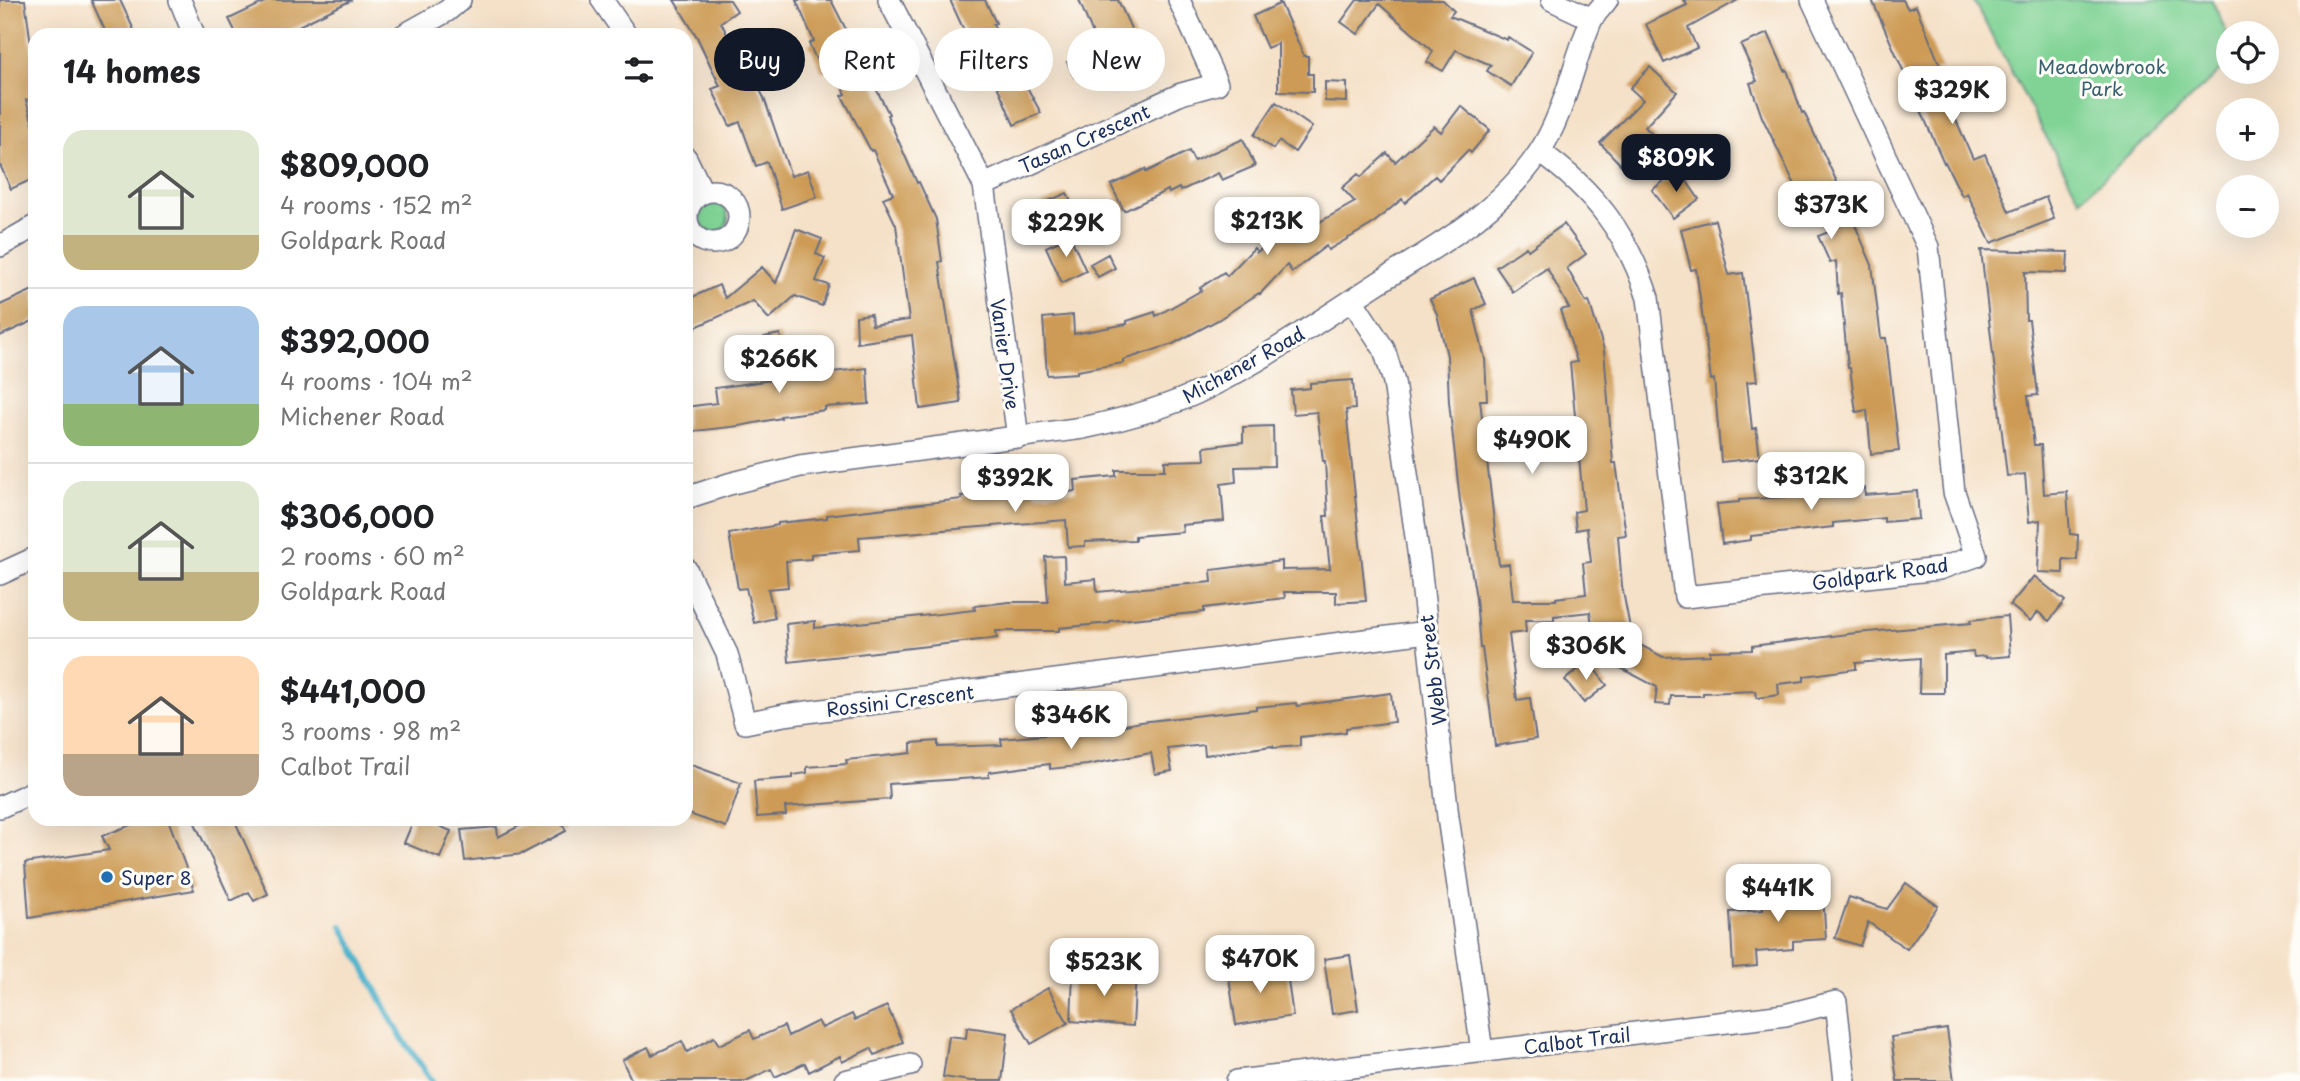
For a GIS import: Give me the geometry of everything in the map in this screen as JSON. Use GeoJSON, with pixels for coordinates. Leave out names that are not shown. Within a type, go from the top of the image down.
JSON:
{"type":"FeatureCollection","features":[{"type":"Feature","properties":{"kind":"street"},"geometry":{"type":"LineString","coordinates":[[180,0],[191,28]]}},
{"type":"Feature","properties":{"kind":"street"},"geometry":{"type":"LineString","coordinates":[[417,28],[447,11],[460,0]]}},
{"type":"Feature","properties":{"kind":"street"},"geometry":{"type":"LineString","coordinates":[[602,0],[621,28]]}},
{"type":"Feature","properties":{"kind":"street","name":"Vanier Drive"},"geometry":{"type":"LineString","coordinates":[[889,0],[984,185],[1018,438]]}},
{"type":"Feature","properties":{"kind":"street","name":"Tasan Crescent"},"geometry":{"type":"LineString","coordinates":[[984,185],[1181,94],[1217,83],[1179,0]]}},
{"type":"Feature","properties":{"kind":"street"},"geometry":{"type":"LineString","coordinates":[[1552,0],[1592,19]]}},
{"type":"Feature","properties":{"kind":"street","name":"Michener Road"},"geometry":{"type":"LineString","coordinates":[[693,496],[800,466],[1018,438],[1120,420],[1203,390],[1247,366],[1352,300],[1497,204],[1540,152],[1571,81],[1592,19],[1607,0]]}},
{"type":"Feature","properties":{"kind":"street","name":"Goldpark Road"},"geometry":{"type":"LineString","coordinates":[[1540,152],[1564,169],[1596,201],[1623,237],[1638,267],[1648,298],[1685,597],[1939,569],[1976,556],[1954,492],[1928,247],[1812,0]]}},
{"type":"Feature","properties":{"kind":"street"},"geometry":{"type":"LineString","coordinates":[[693,172],[703,193]]}},
{"type":"Feature","properties":{"kind":"street"},"geometry":{"type":"LineString","coordinates":[[693,201],[703,193],[719,191],[733,200],[739,215],[735,231],[722,241],[705,241],[693,232]]}},
{"type":"Feature","properties":{"kind":"street"},"geometry":{"type":"LineString","coordinates":[[0,246],[28,230]]}},
{"type":"Feature","properties":{"kind":"street","name":"Webb Street"},"geometry":{"type":"LineString","coordinates":[[1352,300],[1384,349],[1390,365],[1416,539],[1448,817],[1482,1051]]}},
{"type":"Feature","properties":{"kind":"street"},"geometry":{"type":"LineString","coordinates":[[0,574],[28,561]]}},
{"type":"Feature","properties":{"kind":"street","name":"Rossini Crescent"},"geometry":{"type":"LineString","coordinates":[[693,584],[727,654],[745,723],[784,715],[1427,632]]}},
{"type":"Feature","properties":{"kind":"street"},"geometry":{"type":"LineString","coordinates":[[0,807],[28,793]]}},
{"type":"Feature","properties":{"kind":"street","name":"Calbot Trail"},"geometry":{"type":"LineString","coordinates":[[1237,1081],[1785,1015],[1836,1002],[1845,1081]]}},
{"type":"Feature","properties":{"kind":"street"},"geometry":{"type":"LineString","coordinates":[[845,1081],[910,1065]]}},
{"type":"Feature","properties":{"kind":"green space","name":"Meadowbrook Park"},"geometry":{"type":"Polygon","coordinates":[[[1973,0],[2212,0],[2221,21],[2216,21],[2216,75],[2080,200],[1973,0]]]}},
{"type":"Feature","properties":{"kind":"green space"},"geometry":{"type":"Polygon","coordinates":[[[714,204],[724,208],[728,218],[724,228],[714,232],[704,228],[700,218],[704,208],[714,204]]]}},
{"type":"Feature","properties":{"kind":"building"},"geometry":{"type":"Polygon","coordinates":[[[0,0],[25,0],[29,28],[26,100],[28,181],[11,189],[0,165],[0,0]]]}},
{"type":"Feature","properties":{"kind":"building"},"geometry":{"type":"Polygon","coordinates":[[[91,0],[120,0],[133,28],[104,28],[91,0]]]}},
{"type":"Feature","properties":{"kind":"building"},"geometry":{"type":"Polygon","coordinates":[[[269,0],[352,0],[294,28],[234,28],[229,19],[269,0]]]}},
{"type":"Feature","properties":{"kind":"building"},"geometry":{"type":"Polygon","coordinates":[[[674,0],[730,0],[737,11],[721,22],[724,28],[714,28],[714,73],[693,31],[674,0]]]}},
{"type":"Feature","properties":{"kind":"building"},"geometry":{"type":"Polygon","coordinates":[[[796,0],[831,0],[845,28],[819,28],[819,66],[809,44],[814,41],[796,0]]]}},
{"type":"Feature","properties":{"kind":"building"},"geometry":{"type":"Polygon","coordinates":[[[950,0],[985,0],[996,23],[993,24],[995,28],[963,28],[950,0]]]}},
{"type":"Feature","properties":{"kind":"building"},"geometry":{"type":"Polygon","coordinates":[[[1079,0],[1118,0],[1131,28],[1090,28],[1079,0]]]}},
{"type":"Feature","properties":{"kind":"building"},"geometry":{"type":"Polygon","coordinates":[[[1279,0],[1304,56],[1308,56],[1308,74],[1313,74],[1313,92],[1278,91],[1278,43],[1267,48],[1253,16],[1279,4],[1279,0]]]}},
{"type":"Feature","properties":{"kind":"building"},"geometry":{"type":"Polygon","coordinates":[[[1357,0],[1443,0],[1454,11],[1450,16],[1507,40],[1508,37],[1532,52],[1511,86],[1487,71],[1491,65],[1456,50],[1443,71],[1427,62],[1433,51],[1379,4],[1358,34],[1341,22],[1357,0]]]}},
{"type":"Feature","properties":{"kind":"building"},"geometry":{"type":"Polygon","coordinates":[[[1684,0],[1738,0],[1688,28],[1697,48],[1664,63],[1646,24],[1687,5],[1684,0]]]}},
{"type":"Feature","properties":{"kind":"building"},"geometry":{"type":"Polygon","coordinates":[[[1872,0],[1903,0],[1908,9],[1916,6],[1941,68],[1935,70],[1973,159],[1985,154],[2009,212],[2046,197],[2054,219],[1991,243],[1967,193],[1962,196],[1944,163],[1872,0]]]}},
{"type":"Feature","properties":{"kind":"building"},"geometry":{"type":"Polygon","coordinates":[[[1768,33],[1785,71],[1787,70],[1802,113],[1804,112],[1836,180],[1872,265],[1881,338],[1886,338],[1899,451],[1871,454],[1867,410],[1856,412],[1848,368],[1836,261],[1830,263],[1818,236],[1829,232],[1807,184],[1797,189],[1762,117],[1750,83],[1757,81],[1741,45],[1768,33]]]}},
{"type":"Feature","properties":{"kind":"building"},"geometry":{"type":"Polygon","coordinates":[[[1650,67],[1677,92],[1645,127],[1656,138],[1625,169],[1600,143],[1643,100],[1630,88],[1650,67]]]}},
{"type":"Feature","properties":{"kind":"building"},"geometry":{"type":"Polygon","coordinates":[[[1325,82],[1347,83],[1347,102],[1325,101],[1325,82]]]}},
{"type":"Feature","properties":{"kind":"building"},"geometry":{"type":"Polygon","coordinates":[[[712,89],[760,91],[791,176],[808,170],[817,197],[782,209],[767,162],[756,166],[740,122],[730,126],[712,89]]]}},
{"type":"Feature","properties":{"kind":"building"},"geometry":{"type":"Polygon","coordinates":[[[845,91],[877,91],[917,183],[919,182],[936,219],[942,261],[939,262],[961,403],[920,409],[912,335],[857,343],[856,316],[871,314],[872,325],[909,320],[896,225],[883,198],[893,194],[873,150],[871,151],[842,96],[846,94],[845,91]]]}},
{"type":"Feature","properties":{"kind":"building"},"geometry":{"type":"Polygon","coordinates":[[[1029,91],[1041,113],[1014,125],[1000,92],[1029,91]]]}},
{"type":"Feature","properties":{"kind":"building"},"geometry":{"type":"Polygon","coordinates":[[[1276,102],[1312,127],[1295,152],[1279,141],[1273,149],[1254,135],[1276,102]]]}},
{"type":"Feature","properties":{"kind":"building"},"geometry":{"type":"Polygon","coordinates":[[[1461,106],[1490,130],[1471,153],[1468,150],[1439,180],[1435,176],[1405,203],[1402,199],[1371,225],[1328,250],[1326,246],[1292,272],[1287,265],[1260,294],[1173,344],[1123,360],[1123,363],[1077,373],[1047,375],[1043,318],[1073,315],[1074,334],[1127,324],[1127,321],[1155,312],[1156,316],[1202,290],[1200,288],[1224,272],[1227,276],[1254,248],[1257,252],[1293,225],[1300,233],[1355,202],[1342,188],[1358,174],[1361,177],[1387,153],[1395,162],[1434,126],[1441,132],[1461,106]]]}},
{"type":"Feature","properties":{"kind":"building"},"geometry":{"type":"Polygon","coordinates":[[[1243,139],[1255,166],[1222,180],[1218,173],[1180,191],[1179,188],[1169,193],[1168,190],[1124,211],[1111,185],[1189,151],[1194,161],[1243,139]]]}},
{"type":"Feature","properties":{"kind":"building"},"geometry":{"type":"Polygon","coordinates":[[[1679,170],[1699,199],[1673,218],[1652,190],[1679,170]]]}},
{"type":"Feature","properties":{"kind":"building"},"geometry":{"type":"Polygon","coordinates":[[[1067,193],[1081,226],[1055,237],[1041,204],[1067,193]]]}},
{"type":"Feature","properties":{"kind":"building"},"geometry":{"type":"Polygon","coordinates":[[[1715,220],[1729,275],[1743,273],[1757,381],[1747,382],[1752,429],[1756,428],[1760,458],[1721,462],[1714,379],[1711,380],[1696,269],[1691,270],[1681,229],[1715,220]]]}},
{"type":"Feature","properties":{"kind":"building"},"geometry":{"type":"Polygon","coordinates":[[[1564,224],[1586,254],[1567,268],[1586,302],[1589,301],[1604,350],[1613,463],[1616,463],[1626,535],[1618,536],[1622,586],[1630,628],[1594,635],[1590,612],[1554,616],[1554,620],[1525,620],[1526,632],[1509,634],[1517,700],[1530,698],[1536,739],[1495,746],[1480,648],[1476,598],[1460,501],[1449,402],[1447,356],[1437,314],[1430,299],[1474,278],[1486,304],[1473,310],[1485,359],[1487,400],[1480,400],[1499,565],[1509,564],[1513,600],[1556,600],[1586,594],[1583,563],[1591,562],[1587,528],[1576,530],[1574,512],[1584,510],[1570,363],[1577,362],[1560,310],[1569,308],[1547,268],[1513,292],[1496,267],[1526,247],[1528,250],[1564,224]]]}},
{"type":"Feature","properties":{"kind":"building"},"geometry":{"type":"Polygon","coordinates":[[[796,229],[822,239],[816,254],[825,258],[816,281],[829,285],[822,306],[795,296],[769,319],[753,301],[694,328],[693,297],[719,285],[725,298],[762,267],[776,283],[796,229]]]}},
{"type":"Feature","properties":{"kind":"building"},"geometry":{"type":"Polygon","coordinates":[[[1070,236],[1086,271],[1062,283],[1046,247],[1070,236]]]}},
{"type":"Feature","properties":{"kind":"building"},"geometry":{"type":"Polygon","coordinates":[[[1981,250],[2068,252],[2067,273],[2025,272],[2026,320],[2029,320],[2038,395],[2028,396],[2034,445],[2041,445],[2044,494],[2067,492],[2070,534],[2078,535],[2077,560],[2063,559],[2063,573],[2038,572],[2040,520],[2029,522],[2025,474],[2007,476],[1981,250]]]}},
{"type":"Feature","properties":{"kind":"building"},"geometry":{"type":"Polygon","coordinates":[[[1108,254],[1115,268],[1098,277],[1090,264],[1108,254]]]}},
{"type":"Feature","properties":{"kind":"building"},"geometry":{"type":"Polygon","coordinates":[[[28,292],[28,323],[0,336],[0,305],[28,292]]]}},
{"type":"Feature","properties":{"kind":"building"},"geometry":{"type":"Polygon","coordinates":[[[780,334],[788,377],[867,368],[869,404],[825,407],[825,410],[780,416],[781,418],[739,426],[693,431],[693,406],[717,403],[715,388],[772,380],[764,337],[780,334]]]}},
{"type":"Feature","properties":{"kind":"building"},"geometry":{"type":"Polygon","coordinates":[[[1353,380],[1355,409],[1346,410],[1366,601],[1336,603],[1336,592],[1284,592],[1285,598],[1204,608],[1204,612],[1110,621],[1059,628],[1059,631],[996,631],[997,638],[789,662],[786,624],[815,621],[815,628],[975,610],[974,606],[1009,602],[1048,602],[1045,557],[1064,556],[1065,582],[1096,579],[1097,592],[1212,582],[1211,570],[1282,561],[1282,570],[1330,569],[1324,516],[1328,516],[1325,461],[1317,412],[1293,414],[1291,390],[1310,388],[1310,383],[1353,380]]]}},
{"type":"Feature","properties":{"kind":"building"},"geometry":{"type":"Polygon","coordinates":[[[1273,426],[1274,466],[1235,467],[1236,482],[1221,484],[1224,521],[1182,525],[1183,532],[1135,536],[1135,540],[1085,542],[1085,546],[1068,547],[1066,520],[859,537],[860,550],[811,554],[811,559],[786,561],[788,587],[768,589],[775,618],[754,623],[746,588],[738,589],[729,534],[778,523],[827,518],[827,515],[962,499],[961,496],[1013,492],[1013,489],[1035,487],[1036,495],[1076,491],[1075,480],[1116,476],[1116,470],[1165,470],[1165,461],[1205,460],[1204,447],[1243,442],[1243,427],[1273,426]]]}},
{"type":"Feature","properties":{"kind":"building"},"geometry":{"type":"Polygon","coordinates":[[[1864,488],[1865,495],[1917,491],[1919,519],[1884,522],[1884,518],[1833,523],[1833,527],[1751,536],[1751,540],[1722,544],[1717,504],[1800,496],[1799,492],[1864,488]]]}},
{"type":"Feature","properties":{"kind":"building"},"geometry":{"type":"Polygon","coordinates":[[[2034,576],[2065,601],[2049,621],[2038,612],[2030,621],[2010,605],[2034,576]]]}},
{"type":"Feature","properties":{"kind":"building"},"geometry":{"type":"Polygon","coordinates":[[[2007,616],[2010,656],[1974,657],[1973,652],[1944,655],[1944,693],[1919,693],[1920,658],[1856,663],[1856,669],[1804,676],[1804,681],[1778,684],[1779,695],[1757,698],[1756,691],[1703,693],[1703,696],[1671,696],[1670,705],[1655,704],[1657,687],[1615,665],[1629,639],[1663,657],[1710,655],[1710,651],[1752,650],[1752,646],[1971,623],[1970,620],[2007,616]]]}},
{"type":"Feature","properties":{"kind":"building"},"geometry":{"type":"Polygon","coordinates":[[[1588,661],[1607,685],[1584,703],[1565,680],[1588,661]]]}},
{"type":"Feature","properties":{"kind":"building"},"geometry":{"type":"Polygon","coordinates":[[[1391,693],[1394,722],[1346,728],[1346,732],[1300,737],[1300,746],[1273,746],[1205,755],[1204,745],[1168,749],[1172,771],[1155,774],[1151,753],[1087,765],[1050,769],[1050,764],[989,772],[989,777],[889,784],[890,799],[785,807],[786,815],[757,817],[754,781],[793,778],[793,775],[807,773],[807,767],[847,764],[846,760],[911,753],[911,743],[938,741],[938,747],[1002,745],[1001,739],[1101,730],[1140,722],[1256,707],[1296,703],[1297,706],[1391,693]]]}},
{"type":"Feature","properties":{"kind":"building"},"geometry":{"type":"Polygon","coordinates":[[[693,766],[741,783],[726,827],[693,815],[693,766]]]}},
{"type":"Feature","properties":{"kind":"building","name":"Super 8"},"geometry":{"type":"Polygon","coordinates":[[[128,826],[171,826],[194,890],[29,918],[25,863],[109,850],[102,836],[128,826]]]}},
{"type":"Feature","properties":{"kind":"building"},"geometry":{"type":"Polygon","coordinates":[[[196,826],[237,826],[268,894],[254,901],[249,892],[231,901],[196,826]]]}},
{"type":"Feature","properties":{"kind":"building"},"geometry":{"type":"Polygon","coordinates":[[[411,826],[439,826],[451,831],[440,858],[404,843],[411,826]]]}},
{"type":"Feature","properties":{"kind":"building"},"geometry":{"type":"Polygon","coordinates":[[[519,826],[564,826],[566,831],[522,854],[465,861],[461,830],[497,827],[498,837],[519,826]]]}},
{"type":"Feature","properties":{"kind":"building"},"geometry":{"type":"Polygon","coordinates":[[[1822,882],[1826,939],[1793,941],[1793,949],[1756,952],[1757,966],[1733,968],[1730,912],[1763,910],[1763,898],[1793,896],[1792,884],[1822,882]]]}},
{"type":"Feature","properties":{"kind":"building"},"geometry":{"type":"Polygon","coordinates":[[[1906,883],[1938,906],[1907,949],[1868,922],[1860,946],[1835,938],[1849,897],[1887,909],[1906,883]]]}},
{"type":"Feature","properties":{"kind":"building"},"geometry":{"type":"Polygon","coordinates":[[[1350,955],[1358,1010],[1332,1014],[1324,959],[1350,955]]]}},
{"type":"Feature","properties":{"kind":"building"},"geometry":{"type":"Polygon","coordinates":[[[1286,966],[1293,1016],[1236,1025],[1228,972],[1286,966]]]}},
{"type":"Feature","properties":{"kind":"building"},"geometry":{"type":"Polygon","coordinates":[[[1109,969],[1136,971],[1133,1026],[1071,1021],[1073,973],[1109,975],[1109,969]]]}},
{"type":"Feature","properties":{"kind":"building"},"geometry":{"type":"Polygon","coordinates":[[[1048,988],[1068,1023],[1031,1044],[1011,1009],[1048,988]]]}},
{"type":"Feature","properties":{"kind":"building"},"geometry":{"type":"Polygon","coordinates":[[[887,1006],[903,1042],[875,1055],[871,1048],[842,1062],[840,1056],[809,1072],[805,1063],[775,1077],[771,1069],[746,1081],[632,1081],[622,1060],[648,1047],[652,1055],[682,1041],[687,1052],[714,1037],[719,1045],[750,1030],[754,1039],[784,1026],[788,1036],[818,1021],[822,1028],[852,1014],[855,1020],[887,1006]]]}},
{"type":"Feature","properties":{"kind":"building"},"geometry":{"type":"Polygon","coordinates":[[[967,1027],[1008,1033],[1002,1081],[970,1081],[943,1077],[949,1036],[966,1038],[967,1027]]]}},
{"type":"Feature","properties":{"kind":"building"},"geometry":{"type":"Polygon","coordinates":[[[1947,1029],[1954,1081],[1897,1081],[1891,1037],[1947,1029]]]}},
{"type":"Feature","properties":{"kind":"waterway"},"geometry":{"type":"LineString","coordinates":[[342,926],[400,1035],[432,1081]]}},
{"type":"Feature","properties":{"kind":"place","name":"Super 8"},"geometry":{"type":"Point","coordinates":[107,877]}}]}
